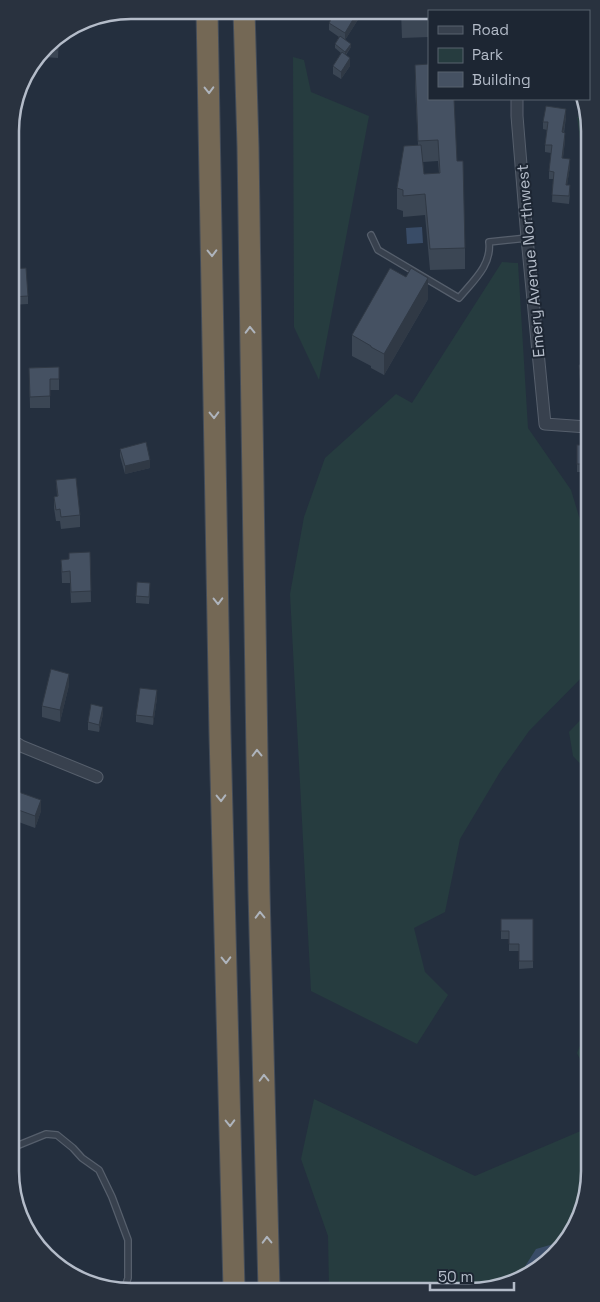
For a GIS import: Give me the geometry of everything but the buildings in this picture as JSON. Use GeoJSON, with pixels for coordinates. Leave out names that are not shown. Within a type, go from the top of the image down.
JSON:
{"type":"FeatureCollection","features":[{"type":"Feature","properties":{"kind":"highway"},"geometry":{"type":"LineString","coordinates":[[206,19],[208,42],[220,724],[234,1283]]}},
{"type":"Feature","properties":{"kind":"highway"},"geometry":{"type":"LineString","coordinates":[[244,19],[268,1283]]}},
{"type":"Feature","properties":{"kind":"highway"},"geometry":{"type":"LineString","coordinates":[[248,147],[254,19]]}},
{"type":"Feature","properties":{"kind":"street","name":"Emery Avenue Northwest"},"geometry":{"type":"LineString","coordinates":[[517,100],[527,238],[545,424],[581,427]]}},
{"type":"Feature","properties":{"kind":"street"},"geometry":{"type":"LineString","coordinates":[[19,745],[97,776]]}},
{"type":"Feature","properties":{"kind":"lane"},"geometry":{"type":"LineString","coordinates":[[371,234],[378,250],[459,298],[484,269],[490,251],[489,242],[527,238]]}},
{"type":"Feature","properties":{"kind":"lane"},"geometry":{"type":"LineString","coordinates":[[19,1144],[46,1134],[57,1134],[82,1158],[99,1170],[112,1197],[128,1240],[126,1283]]}},
{"type":"Feature","properties":{"kind":"green space"},"geometry":{"type":"Polygon","coordinates":[[[293,57],[304,60],[311,92],[369,116],[319,380],[294,327],[293,57]]]}},
{"type":"Feature","properties":{"kind":"green space"},"geometry":{"type":"Polygon","coordinates":[[[577,117],[580,117],[581,148],[577,117]]]}},
{"type":"Feature","properties":{"kind":"green space"},"geometry":{"type":"Polygon","coordinates":[[[581,148],[581,257],[580,257],[581,148]]]}},
{"type":"Feature","properties":{"kind":"green space"},"geometry":{"type":"Polygon","coordinates":[[[502,262],[518,263],[528,428],[571,490],[581,523],[581,678],[529,731],[500,772],[460,839],[445,912],[414,928],[425,972],[448,995],[417,1044],[311,991],[290,594],[304,517],[325,458],[396,394],[412,403],[502,262]]]}},
{"type":"Feature","properties":{"kind":"green space"},"geometry":{"type":"Polygon","coordinates":[[[581,719],[581,765],[573,756],[569,732],[581,719]]]}},
{"type":"Feature","properties":{"kind":"green space"},"geometry":{"type":"Polygon","coordinates":[[[581,1043],[581,1061],[577,1053],[581,1043]]]}},
{"type":"Feature","properties":{"kind":"green space"},"geometry":{"type":"Polygon","coordinates":[[[314,1099],[475,1176],[581,1131],[581,1178],[579,1193],[570,1221],[553,1245],[531,1264],[519,1272],[483,1282],[329,1283],[328,1236],[301,1159],[314,1099]]]}},
{"type":"Feature","properties":{"kind":"water"},"geometry":{"type":"Polygon","coordinates":[[[422,227],[423,243],[407,244],[406,228],[422,227]]]}},
{"type":"Feature","properties":{"kind":"water"},"geometry":{"type":"Polygon","coordinates":[[[554,1244],[543,1255],[524,1268],[524,1268],[536,1249],[554,1244]]]}}]}
